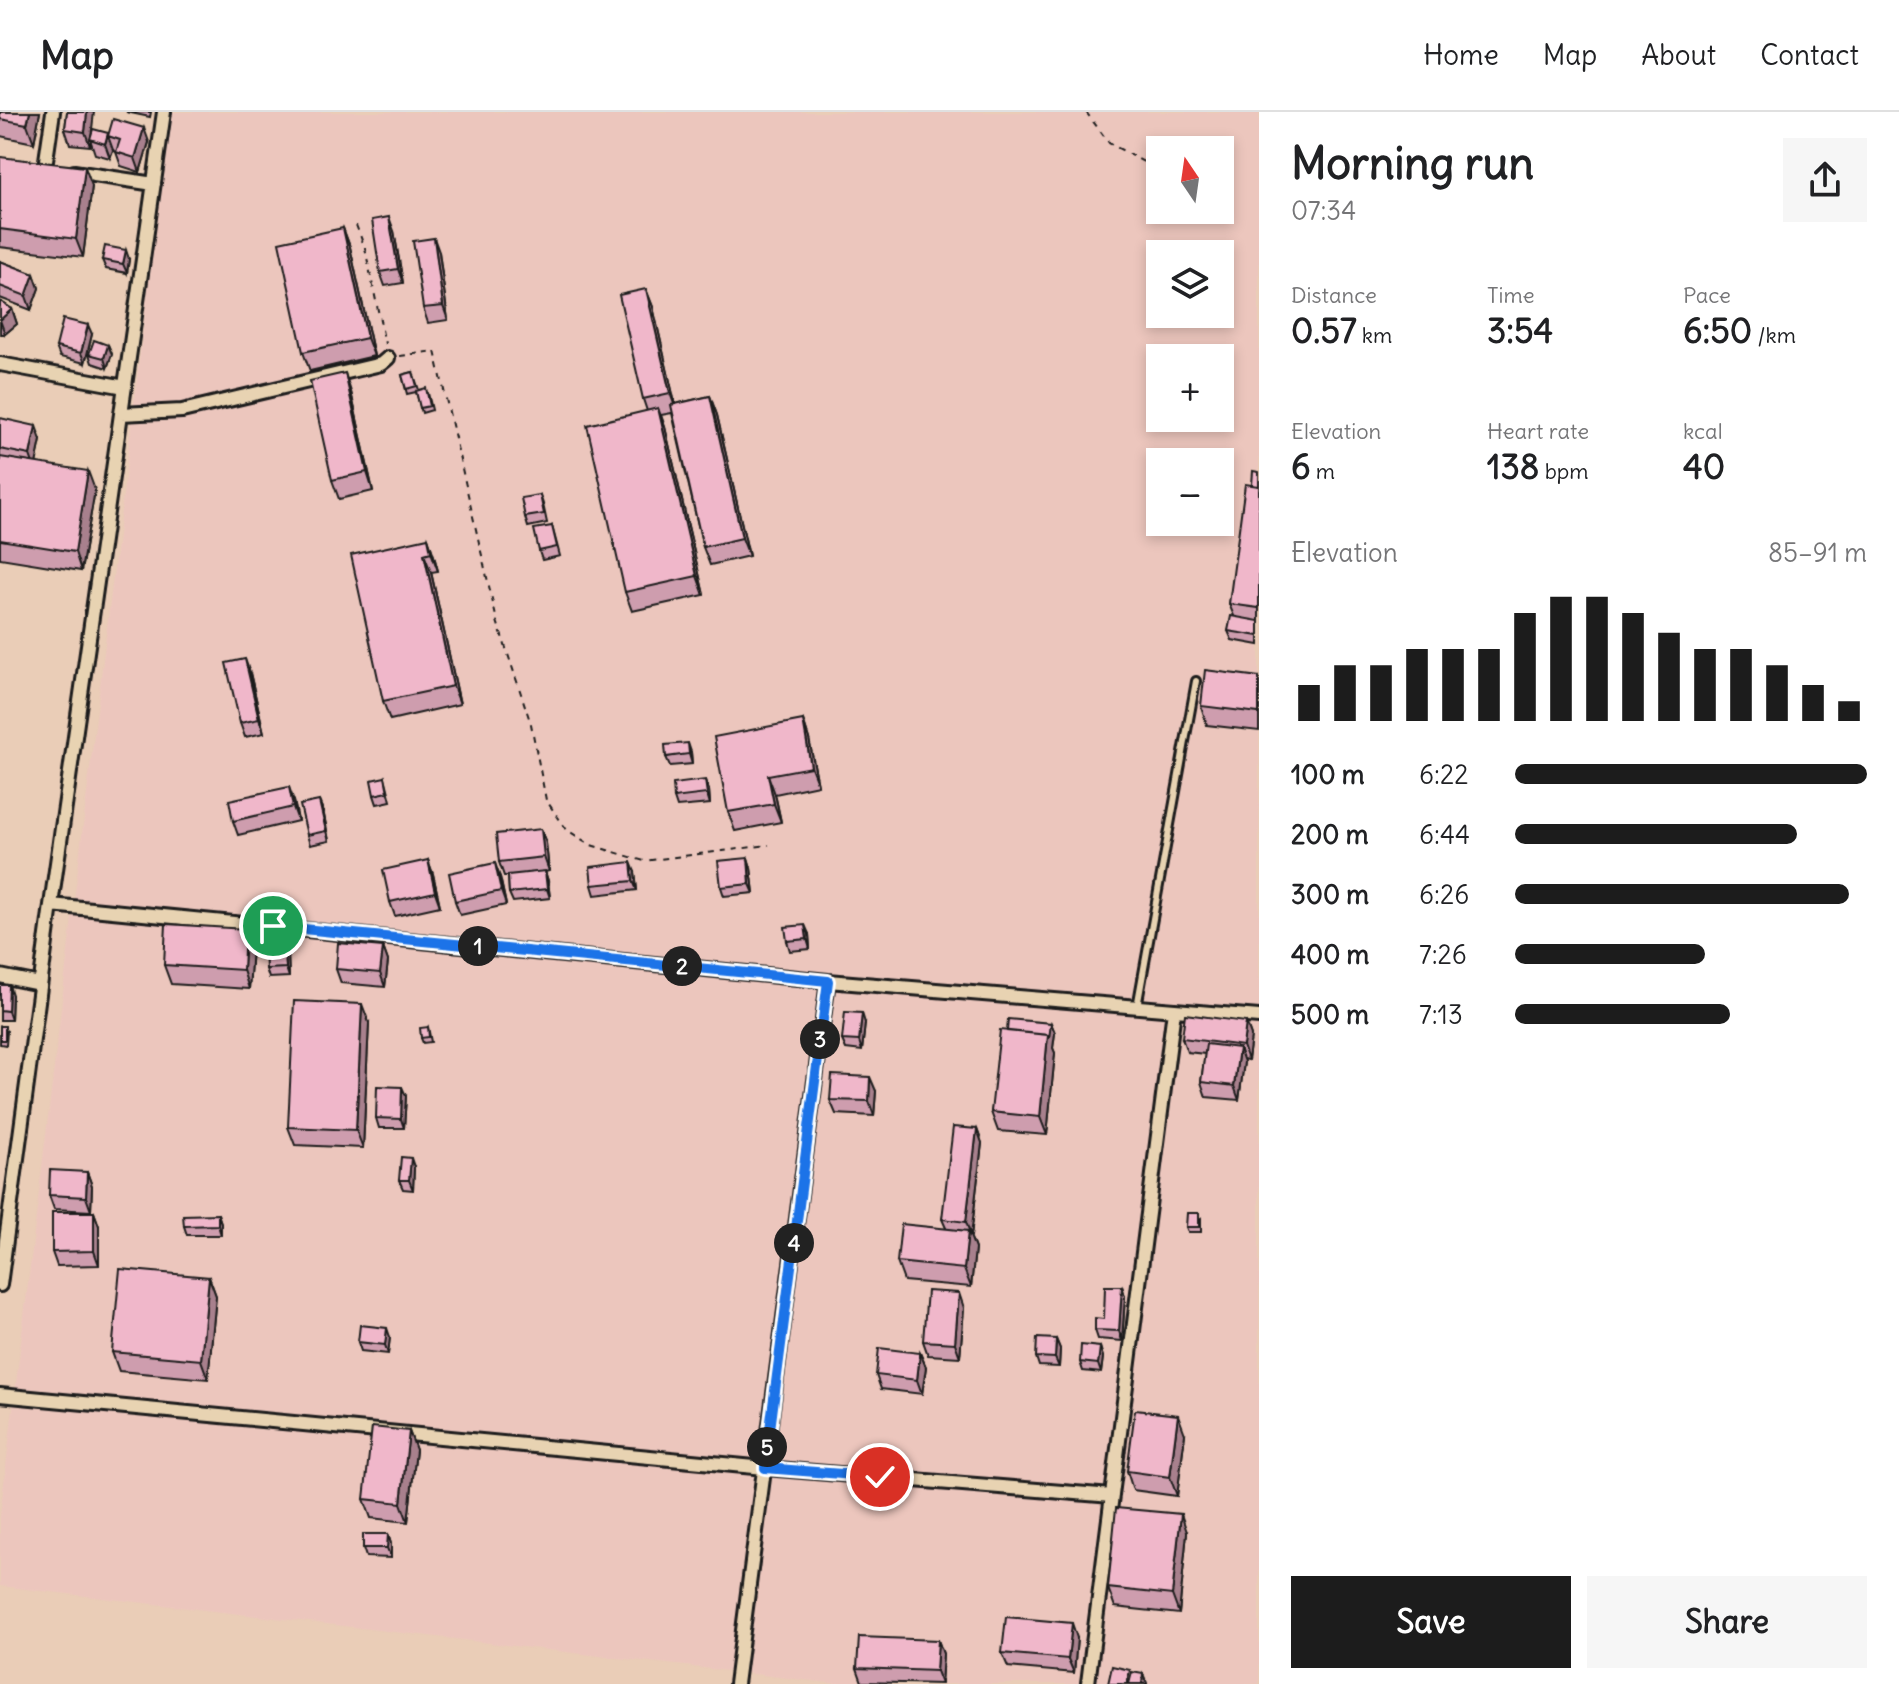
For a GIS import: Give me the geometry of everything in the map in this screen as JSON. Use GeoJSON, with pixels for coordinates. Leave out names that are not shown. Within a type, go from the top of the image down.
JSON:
{"type":"FeatureCollection","features":[{"type":"Feature","properties":{"kind":"street"},"geometry":{"type":"LineString","coordinates":[[45,167],[53,112]]}},
{"type":"Feature","properties":{"kind":"street"},"geometry":{"type":"LineString","coordinates":[[0,1285],[164,112]]}},
{"type":"Feature","properties":{"kind":"street"},"geometry":{"type":"LineString","coordinates":[[30,165],[154,184]]}},
{"type":"Feature","properties":{"kind":"street"},"geometry":{"type":"LineString","coordinates":[[121,414],[182,411],[381,364],[388,358]]}},
{"type":"Feature","properties":{"kind":"street"},"geometry":{"type":"LineString","coordinates":[[0,364],[125,387]]}},
{"type":"Feature","properties":{"kind":"street"},"geometry":{"type":"LineString","coordinates":[[51,905],[828,981],[1259,1017]]}},
{"type":"Feature","properties":{"kind":"street"},"geometry":{"type":"LineString","coordinates":[[0,976],[40,984]]}},
{"type":"Feature","properties":{"kind":"street"},"geometry":{"type":"LineString","coordinates":[[736,1684],[828,981]]}},
{"type":"Feature","properties":{"kind":"street"},"geometry":{"type":"LineString","coordinates":[[1088,1683],[1174,1010]]}},
{"type":"Feature","properties":{"kind":"street"},"geometry":{"type":"LineString","coordinates":[[0,1395],[765,1468],[1112,1496]]}},
{"type":"Feature","properties":{"kind":"lane"},"geometry":{"type":"LineString","coordinates":[[1137,1007],[1196,681]]}},
{"type":"Feature","properties":{"kind":"path"},"geometry":{"type":"LineString","coordinates":[[1086,112],[1109,143],[1146,163]]}},
{"type":"Feature","properties":{"kind":"path"},"geometry":{"type":"LineString","coordinates":[[356,225],[365,248],[388,358],[435,351],[497,621],[531,724],[546,800],[567,830],[591,845],[644,861],[769,845]]}},
{"type":"Feature","properties":{"kind":"shaded area"},"geometry":{"type":"Polygon","coordinates":[[[169,112],[1259,112],[1259,1684],[839,1684],[0,1586],[0,1516],[169,112]]]}},
{"type":"Feature","properties":{"kind":"building"},"geometry":{"type":"Polygon","coordinates":[[[0,112],[30,112],[27,124],[0,119],[0,112]]]}},
{"type":"Feature","properties":{"kind":"building"},"geometry":{"type":"Polygon","coordinates":[[[67,112],[87,112],[85,132],[65,129],[67,112]]]}},
{"type":"Feature","properties":{"kind":"building"},"geometry":{"type":"Polygon","coordinates":[[[113,119],[144,128],[135,158],[116,152],[120,140],[108,136],[113,119]]]}},
{"type":"Feature","properties":{"kind":"building"},"geometry":{"type":"Polygon","coordinates":[[[93,129],[108,133],[105,144],[90,139],[93,129]]]}},
{"type":"Feature","properties":{"kind":"building"},"geometry":{"type":"Polygon","coordinates":[[[0,157],[85,167],[76,239],[0,229],[0,157]]]}},
{"type":"Feature","properties":{"kind":"building"},"geometry":{"type":"Polygon","coordinates":[[[389,217],[398,269],[380,272],[372,220],[389,217]]]}},
{"type":"Feature","properties":{"kind":"building"},"geometry":{"type":"Polygon","coordinates":[[[343,228],[367,338],[303,352],[279,242],[343,228]]]}},
{"type":"Feature","properties":{"kind":"building"},"geometry":{"type":"Polygon","coordinates":[[[434,238],[443,306],[423,308],[413,241],[434,238]]]}},
{"type":"Feature","properties":{"kind":"building"},"geometry":{"type":"Polygon","coordinates":[[[105,246],[126,250],[123,264],[102,260],[105,246]]]}},
{"type":"Feature","properties":{"kind":"building"},"geometry":{"type":"Polygon","coordinates":[[[0,261],[34,274],[26,296],[0,286],[0,261]]]}},
{"type":"Feature","properties":{"kind":"building"},"geometry":{"type":"Polygon","coordinates":[[[646,289],[670,393],[643,399],[619,295],[646,289]]]}},
{"type":"Feature","properties":{"kind":"building"},"geometry":{"type":"Polygon","coordinates":[[[0,301],[12,309],[0,320],[0,301]]]}},
{"type":"Feature","properties":{"kind":"building"},"geometry":{"type":"Polygon","coordinates":[[[63,319],[88,325],[81,353],[56,347],[63,319]]]}},
{"type":"Feature","properties":{"kind":"building"},"geometry":{"type":"Polygon","coordinates":[[[94,340],[108,345],[104,358],[89,354],[94,340]]]}},
{"type":"Feature","properties":{"kind":"building"},"geometry":{"type":"Polygon","coordinates":[[[413,372],[417,386],[406,389],[402,375],[413,372]]]}},
{"type":"Feature","properties":{"kind":"building"},"geometry":{"type":"Polygon","coordinates":[[[345,373],[367,472],[332,480],[310,381],[345,373]]]}},
{"type":"Feature","properties":{"kind":"building"},"geometry":{"type":"Polygon","coordinates":[[[426,388],[430,406],[420,408],[416,391],[426,388]]]}},
{"type":"Feature","properties":{"kind":"building"},"geometry":{"type":"Polygon","coordinates":[[[710,396],[742,538],[703,547],[671,405],[710,396]]]}},
{"type":"Feature","properties":{"kind":"building"},"geometry":{"type":"Polygon","coordinates":[[[658,408],[697,576],[625,592],[587,425],[658,408]]]}},
{"type":"Feature","properties":{"kind":"building"},"geometry":{"type":"Polygon","coordinates":[[[0,418],[36,426],[30,455],[0,449],[0,418]]]}},
{"type":"Feature","properties":{"kind":"building"},"geometry":{"type":"Polygon","coordinates":[[[0,457],[88,471],[75,552],[0,540],[0,457]]]}},
{"type":"Feature","properties":{"kind":"building"},"geometry":{"type":"Polygon","coordinates":[[[1253,471],[1259,472],[1259,486],[1252,485],[1253,471]]]}},
{"type":"Feature","properties":{"kind":"building"},"geometry":{"type":"Polygon","coordinates":[[[1245,484],[1259,486],[1259,608],[1229,604],[1245,484]]]}},
{"type":"Feature","properties":{"kind":"building"},"geometry":{"type":"Polygon","coordinates":[[[540,495],[544,514],[525,517],[521,498],[540,495]]]}},
{"type":"Feature","properties":{"kind":"building"},"geometry":{"type":"Polygon","coordinates":[[[552,526],[557,547],[539,551],[534,529],[552,526]]]}},
{"type":"Feature","properties":{"kind":"building"},"geometry":{"type":"Polygon","coordinates":[[[428,538],[431,552],[424,554],[453,686],[383,701],[351,555],[428,538]]]}},
{"type":"Feature","properties":{"kind":"building"},"geometry":{"type":"Polygon","coordinates":[[[1231,616],[1259,621],[1259,636],[1228,631],[1231,616]]]}},
{"type":"Feature","properties":{"kind":"building"},"geometry":{"type":"Polygon","coordinates":[[[245,659],[259,719],[240,723],[226,663],[245,659]]]}},
{"type":"Feature","properties":{"kind":"building"},"geometry":{"type":"Polygon","coordinates":[[[1205,670],[1259,677],[1259,713],[1201,706],[1205,670]]]}},
{"type":"Feature","properties":{"kind":"building"},"geometry":{"type":"Polygon","coordinates":[[[803,720],[811,767],[768,775],[774,804],[728,812],[714,737],[803,720]]]}},
{"type":"Feature","properties":{"kind":"building"},"geometry":{"type":"Polygon","coordinates":[[[688,743],[689,754],[666,757],[665,745],[688,743]]]}},
{"type":"Feature","properties":{"kind":"building"},"geometry":{"type":"Polygon","coordinates":[[[385,777],[388,792],[374,795],[371,780],[385,777]]]}},
{"type":"Feature","properties":{"kind":"building"},"geometry":{"type":"Polygon","coordinates":[[[705,780],[707,794],[674,798],[673,784],[705,780]]]}},
{"type":"Feature","properties":{"kind":"building"},"geometry":{"type":"Polygon","coordinates":[[[289,787],[293,807],[233,821],[229,800],[289,787]]]}},
{"type":"Feature","properties":{"kind":"building"},"geometry":{"type":"Polygon","coordinates":[[[319,801],[326,831],[307,835],[300,805],[319,801]]]}},
{"type":"Feature","properties":{"kind":"building"},"geometry":{"type":"Polygon","coordinates":[[[541,829],[544,857],[499,862],[496,834],[541,829]]]}},
{"type":"Feature","properties":{"kind":"building"},"geometry":{"type":"Polygon","coordinates":[[[748,858],[750,884],[721,887],[718,861],[748,858]]]}},
{"type":"Feature","properties":{"kind":"building"},"geometry":{"type":"Polygon","coordinates":[[[428,860],[435,892],[390,902],[383,870],[428,860]]]}},
{"type":"Feature","properties":{"kind":"building"},"geometry":{"type":"Polygon","coordinates":[[[631,862],[633,881],[592,885],[590,867],[631,862]]]}},
{"type":"Feature","properties":{"kind":"building"},"geometry":{"type":"Polygon","coordinates":[[[495,863],[501,891],[455,901],[449,873],[495,863]]]}},
{"type":"Feature","properties":{"kind":"building"},"geometry":{"type":"Polygon","coordinates":[[[545,871],[547,889],[509,893],[508,875],[545,871]]]}},
{"type":"Feature","properties":{"kind":"building"},"geometry":{"type":"Polygon","coordinates":[[[166,924],[245,929],[243,970],[164,965],[166,924]]]}},
{"type":"Feature","properties":{"kind":"building"},"geometry":{"type":"Polygon","coordinates":[[[805,925],[807,939],[787,941],[785,927],[805,925]]]}},
{"type":"Feature","properties":{"kind":"building"},"geometry":{"type":"Polygon","coordinates":[[[338,943],[383,947],[380,973],[336,969],[338,943]]]}},
{"type":"Feature","properties":{"kind":"building"},"geometry":{"type":"Polygon","coordinates":[[[284,945],[286,968],[266,969],[265,946],[284,945]]]}},
{"type":"Feature","properties":{"kind":"building"},"geometry":{"type":"Polygon","coordinates":[[[0,985],[9,985],[8,1011],[0,1010],[0,985]]]}},
{"type":"Feature","properties":{"kind":"building"},"geometry":{"type":"Polygon","coordinates":[[[294,1001],[362,1004],[356,1130],[288,1127],[294,1001]]]}},
{"type":"Feature","properties":{"kind":"building"},"geometry":{"type":"Polygon","coordinates":[[[845,1012],[862,1013],[859,1041],[842,1040],[845,1012]]]}},
{"type":"Feature","properties":{"kind":"building"},"geometry":{"type":"Polygon","coordinates":[[[1185,1014],[1246,1022],[1243,1046],[1182,1038],[1185,1014]]]}},
{"type":"Feature","properties":{"kind":"building"},"geometry":{"type":"Polygon","coordinates":[[[1008,1019],[1051,1023],[1049,1039],[1048,1035],[1007,1031],[1008,1019]]]}},
{"type":"Feature","properties":{"kind":"building"},"geometry":{"type":"Polygon","coordinates":[[[0,1026],[5,1026],[5,1040],[0,1040],[0,1026]]]}},
{"type":"Feature","properties":{"kind":"building"},"geometry":{"type":"Polygon","coordinates":[[[428,1027],[429,1037],[421,1038],[420,1028],[428,1027]]]}},
{"type":"Feature","properties":{"kind":"building"},"geometry":{"type":"Polygon","coordinates":[[[1000,1030],[1048,1035],[1040,1117],[991,1112],[1000,1030]]]}},
{"type":"Feature","properties":{"kind":"building"},"geometry":{"type":"Polygon","coordinates":[[[1206,1044],[1239,1048],[1234,1086],[1201,1082],[1206,1044]]]}},
{"type":"Feature","properties":{"kind":"building"},"geometry":{"type":"Polygon","coordinates":[[[832,1075],[870,1077],[869,1101],[830,1100],[832,1075]]]}},
{"type":"Feature","properties":{"kind":"building"},"geometry":{"type":"Polygon","coordinates":[[[377,1086],[402,1087],[401,1119],[376,1118],[377,1086]]]}},
{"type":"Feature","properties":{"kind":"building"},"geometry":{"type":"Polygon","coordinates":[[[953,1127],[977,1129],[966,1222],[942,1219],[953,1127]]]}},
{"type":"Feature","properties":{"kind":"building"},"geometry":{"type":"Polygon","coordinates":[[[401,1157],[411,1158],[409,1180],[399,1180],[401,1157]]]}},
{"type":"Feature","properties":{"kind":"building"},"geometry":{"type":"Polygon","coordinates":[[[50,1170],[87,1172],[86,1197],[49,1195],[50,1170]]]}},
{"type":"Feature","properties":{"kind":"building"},"geometry":{"type":"Polygon","coordinates":[[[52,1212],[94,1212],[94,1251],[52,1252],[52,1212]]]}},
{"type":"Feature","properties":{"kind":"building"},"geometry":{"type":"Polygon","coordinates":[[[1187,1213],[1199,1213],[1199,1227],[1186,1227],[1187,1213]]]}},
{"type":"Feature","properties":{"kind":"building"},"geometry":{"type":"Polygon","coordinates":[[[218,1214],[218,1225],[184,1226],[183,1215],[218,1214]]]}},
{"type":"Feature","properties":{"kind":"building"},"geometry":{"type":"Polygon","coordinates":[[[901,1224],[968,1231],[964,1269],[897,1262],[901,1224]]]}},
{"type":"Feature","properties":{"kind":"building"},"geometry":{"type":"Polygon","coordinates":[[[120,1269],[209,1277],[201,1360],[112,1352],[120,1269]]]}},
{"type":"Feature","properties":{"kind":"building"},"geometry":{"type":"Polygon","coordinates":[[[1105,1286],[1122,1286],[1119,1331],[1095,1330],[1095,1318],[1104,1319],[1105,1286]]]}},
{"type":"Feature","properties":{"kind":"building"},"geometry":{"type":"Polygon","coordinates":[[[927,1291],[959,1293],[955,1343],[923,1341],[927,1291]]]}},
{"type":"Feature","properties":{"kind":"building"},"geometry":{"type":"Polygon","coordinates":[[[360,1325],[387,1328],[385,1345],[358,1342],[360,1325]]]}},
{"type":"Feature","properties":{"kind":"building"},"geometry":{"type":"Polygon","coordinates":[[[1037,1338],[1056,1339],[1055,1358],[1036,1357],[1037,1338]]]}},
{"type":"Feature","properties":{"kind":"building"},"geometry":{"type":"Polygon","coordinates":[[[1081,1345],[1100,1347],[1098,1364],[1080,1362],[1081,1345]]]}},
{"type":"Feature","properties":{"kind":"building"},"geometry":{"type":"Polygon","coordinates":[[[879,1348],[920,1353],[917,1380],[876,1375],[879,1348]]]}},
{"type":"Feature","properties":{"kind":"building"},"geometry":{"type":"Polygon","coordinates":[[[1135,1410],[1178,1415],[1170,1477],[1127,1471],[1135,1410]]]}},
{"type":"Feature","properties":{"kind":"building"},"geometry":{"type":"Polygon","coordinates":[[[372,1427],[409,1431],[401,1503],[364,1499],[372,1427]]]}},
{"type":"Feature","properties":{"kind":"building"},"geometry":{"type":"Polygon","coordinates":[[[1116,1508],[1181,1514],[1172,1595],[1108,1588],[1116,1508]]]}},
{"type":"Feature","properties":{"kind":"building"},"geometry":{"type":"Polygon","coordinates":[[[363,1534],[388,1534],[387,1548],[363,1548],[363,1534]]]}},
{"type":"Feature","properties":{"kind":"building"},"geometry":{"type":"Polygon","coordinates":[[[1006,1617],[1072,1623],[1068,1659],[1002,1653],[1006,1617]]]}},
{"type":"Feature","properties":{"kind":"building"},"geometry":{"type":"Polygon","coordinates":[[[859,1637],[938,1640],[936,1671],[857,1668],[859,1637]]]}},
{"type":"Feature","properties":{"kind":"building"},"geometry":{"type":"Polygon","coordinates":[[[1112,1666],[1130,1670],[1127,1684],[1108,1684],[1112,1666]]]}},
{"type":"Feature","properties":{"kind":"building"},"geometry":{"type":"Polygon","coordinates":[[[1132,1672],[1143,1674],[1142,1684],[1129,1684],[1132,1672]]]}},
{"type":"Feature","properties":{"kind":"route"},"geometry":{"type":"LineString","coordinates":[[273,926],[828,981],[765,1468],[880,1477]]}}]}
